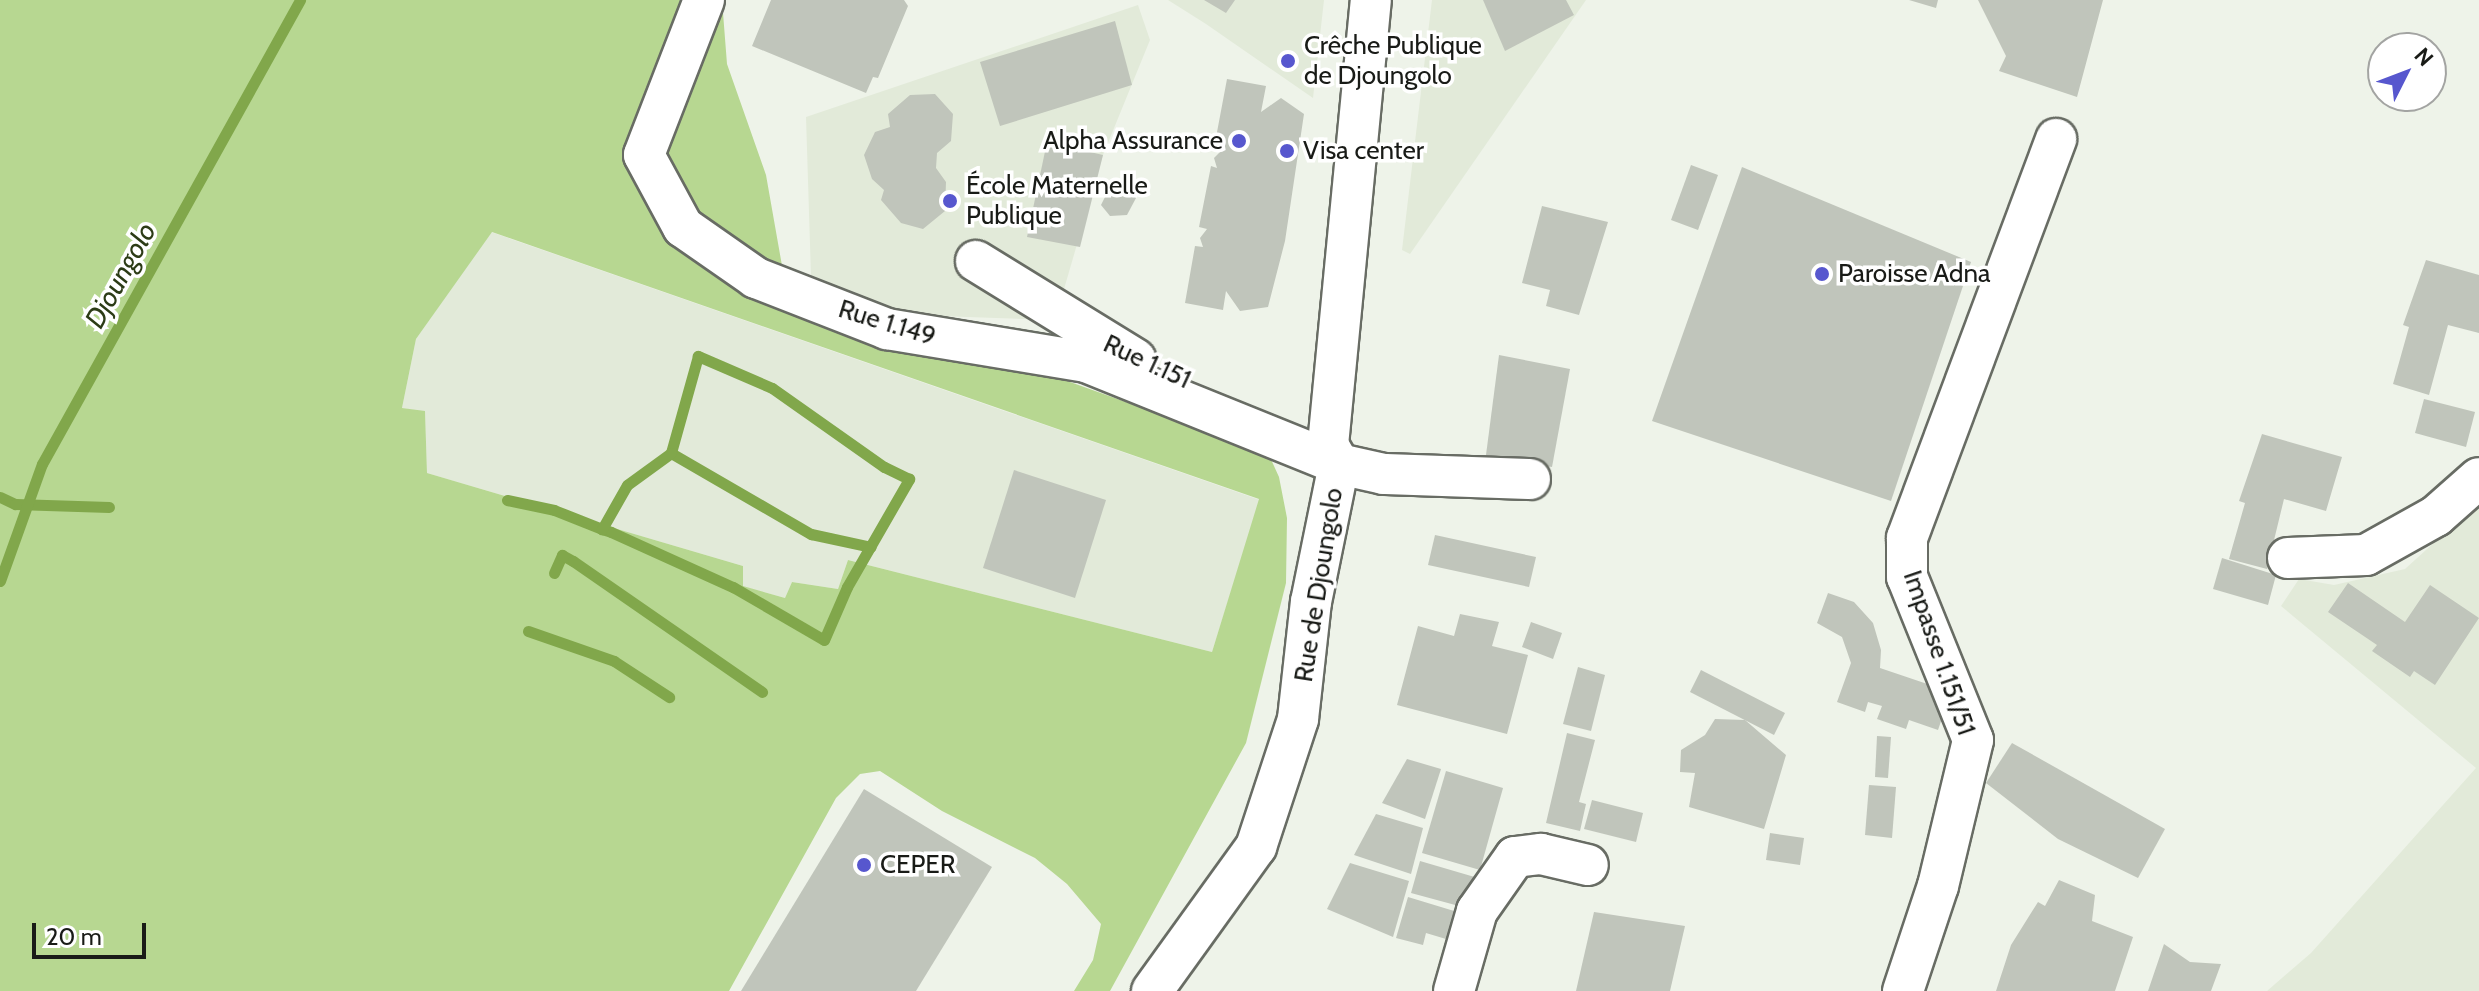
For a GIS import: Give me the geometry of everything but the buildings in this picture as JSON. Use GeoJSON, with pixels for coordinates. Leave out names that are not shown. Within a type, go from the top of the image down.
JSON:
{"type":"FeatureCollection","features":[{"type":"Feature","properties":{"kind":"street","name":"Rue 1.149"},"geometry":{"type":"LineString","coordinates":[[704,0],[644,155],[683,227],[756,278],[887,329],[1086,362],[1334,454]]}},
{"type":"Feature","properties":{"kind":"street","name":"Rue de Djoungolo"},"geometry":{"type":"LineString","coordinates":[[1152,991],[1241,869],[1271,812],[1298,719],[1311,602],[1334,454],[1371,0]]}},
{"type":"Feature","properties":{"kind":"street","name":"Impasse 1.151/51"},"geometry":{"type":"LineString","coordinates":[[1903,991],[1938,886],[1973,740],[1907,577],[1907,538],[2056,139]]}},
{"type":"Feature","properties":{"kind":"street","name":"Rue 1.151"},"geometry":{"type":"LineString","coordinates":[[976,261],[1098,341],[1334,454]]}},
{"type":"Feature","properties":{"kind":"street"},"geometry":{"type":"LineString","coordinates":[[1334,454],[1384,474],[1530,479]]}},
{"type":"Feature","properties":{"kind":"street"},"geometry":{"type":"LineString","coordinates":[[2288,558],[2366,555],[2436,516],[2479,478]]}},
{"type":"Feature","properties":{"kind":"street"},"geometry":{"type":"LineString","coordinates":[[1454,991],[1477,911],[1515,857],[1552,855],[1588,865]]}},
{"type":"Feature","properties":{"kind":"shaded area","name":"Crêche Publique de Djoungolo"},"geometry":{"type":"Polygon","coordinates":[[[1168,0],[1324,0],[1313,98],[1206,24],[1168,0]]]}},
{"type":"Feature","properties":{"kind":"shaded area"},"geometry":{"type":"Polygon","coordinates":[[[1432,0],[1586,0],[1410,254],[1402,250],[1432,0]]]}},
{"type":"Feature","properties":{"kind":"shaded area","name":"École Maternelle Publique"},"geometry":{"type":"Polygon","coordinates":[[[1138,5],[1150,40],[1103,155],[1055,320],[851,313],[811,276],[806,117],[1138,5]]]}},
{"type":"Feature","properties":{"kind":"shaded area"},"geometry":{"type":"Polygon","coordinates":[[[491,232],[1260,500],[1212,652],[848,560],[838,589],[792,582],[785,598],[742,586],[743,566],[427,473],[425,412],[402,408],[416,339],[491,232]]]}},
{"type":"Feature","properties":{"kind":"shaded area"},"geometry":{"type":"Polygon","coordinates":[[[2479,502],[2479,991],[2267,991],[2311,953],[2476,768],[2281,606],[2299,579],[2334,585],[2405,569],[2479,502]]]}},
{"type":"Feature","properties":{"kind":"green space"},"geometry":{"type":"Polygon","coordinates":[[[0,0],[722,0],[727,64],[766,175],[787,294],[1045,373],[1268,453],[1279,477],[1287,518],[1286,583],[1246,743],[1110,991],[1074,991],[1093,960],[1101,924],[1067,884],[1035,858],[942,811],[880,771],[860,774],[836,798],[729,991],[0,991],[0,0]],[[492,232],[416,339],[402,408],[425,411],[427,473],[743,566],[743,586],[785,598],[792,582],[838,589],[848,560],[1212,652],[1259,499],[492,232]]]}},
{"type":"Feature","properties":{"kind":"waterway","name":"Djoungolo"},"geometry":{"type":"LineString","coordinates":[[0,581],[42,464],[300,0]]}},
{"type":"Feature","properties":{"kind":"waterway"},"geometry":{"type":"LineString","coordinates":[[507,500],[554,510],[602,529],[611,532],[733,587],[824,640],[847,587],[909,479],[884,467],[772,388],[698,356],[671,453],[627,485],[602,529]]}},
{"type":"Feature","properties":{"kind":"waterway"},"geometry":{"type":"LineString","coordinates":[[671,453],[811,534],[871,547]]}},
{"type":"Feature","properties":{"kind":"waterway"},"geometry":{"type":"LineString","coordinates":[[0,497],[15,504],[109,507]]}},
{"type":"Feature","properties":{"kind":"waterway"},"geometry":{"type":"LineString","coordinates":[[554,573],[562,555],[573,561],[762,692]]}},
{"type":"Feature","properties":{"kind":"waterway"},"geometry":{"type":"LineString","coordinates":[[528,631],[614,661],[669,697]]}},
{"type":"Feature","properties":{"kind":"place","name":"Crêche Publique de Djoungolo"},"geometry":{"type":"Point","coordinates":[1288,61]}},
{"type":"Feature","properties":{"kind":"place","name":"Alpha Assurance"},"geometry":{"type":"Point","coordinates":[1239,141]}},
{"type":"Feature","properties":{"kind":"place","name":"Visa center"},"geometry":{"type":"Point","coordinates":[1287,151]}},
{"type":"Feature","properties":{"kind":"place","name":"École Maternelle Publique"},"geometry":{"type":"Point","coordinates":[950,201]}},
{"type":"Feature","properties":{"kind":"place","name":"Paroisse Adna"},"geometry":{"type":"Point","coordinates":[1822,274]}},
{"type":"Feature","properties":{"kind":"place","name":"CEPER"},"geometry":{"type":"Point","coordinates":[864,865]}}]}
